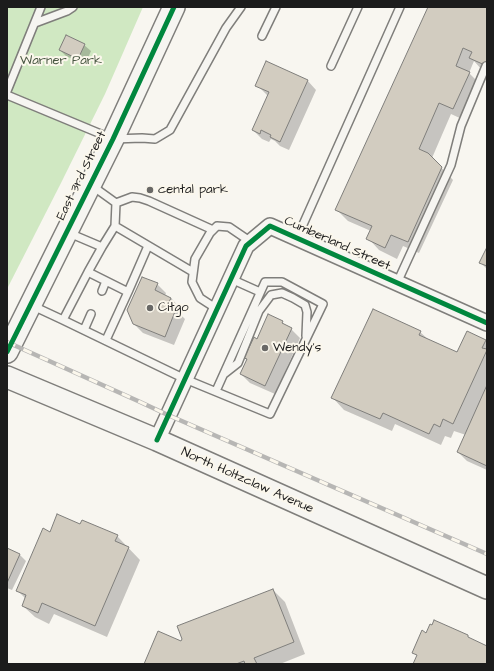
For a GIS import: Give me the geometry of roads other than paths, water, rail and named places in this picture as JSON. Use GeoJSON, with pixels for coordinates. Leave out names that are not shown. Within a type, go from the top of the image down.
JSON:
{"type":"FeatureCollection","features":[{"type":"Feature","properties":{"kind":"main road","name":"East 3rd Street"},"geometry":{"type":"LineString","coordinates":[[7,352],[113,139],[174,7]]}},
{"type":"Feature","properties":{"kind":"main road","name":"North Holtzclaw Avenue"},"geometry":{"type":"LineString","coordinates":[[7,377],[157,440],[487,588]]}},
{"type":"Feature","properties":{"kind":"street","name":"Cumberland Street"},"geometry":{"type":"LineString","coordinates":[[157,440],[246,246],[270,226],[487,323]]}},
{"type":"Feature","properties":{"kind":"lane"},"geometry":{"type":"LineString","coordinates":[[7,91],[42,7]]}},
{"type":"Feature","properties":{"kind":"lane"},"geometry":{"type":"LineString","coordinates":[[35,23],[68,11],[73,7]]}},
{"type":"Feature","properties":{"kind":"lane"},"geometry":{"type":"LineString","coordinates":[[7,95],[113,139],[155,139],[170,130],[226,28],[241,7]]}},
{"type":"Feature","properties":{"kind":"lane"},"geometry":{"type":"LineString","coordinates":[[262,36],[276,7]]}},
{"type":"Feature","properties":{"kind":"lane"},"geometry":{"type":"LineString","coordinates":[[331,66],[358,7]]}},
{"type":"Feature","properties":{"kind":"lane"},"geometry":{"type":"LineString","coordinates":[[297,238],[400,7]]}},
{"type":"Feature","properties":{"kind":"lane"},"geometry":{"type":"LineString","coordinates":[[397,283],[451,165],[461,126],[486,66]]}},
{"type":"Feature","properties":{"kind":"lane"},"geometry":{"type":"LineString","coordinates":[[90,185],[116,203]]}},
{"type":"Feature","properties":{"kind":"lane"},"geometry":{"type":"LineString","coordinates":[[116,203],[132,197],[140,198],[213,230]]}},
{"type":"Feature","properties":{"kind":"lane"},"geometry":{"type":"LineString","coordinates":[[63,320],[88,272],[115,226],[116,203]]}},
{"type":"Feature","properties":{"kind":"lane"},"geometry":{"type":"LineString","coordinates":[[115,226],[193,272]]}},
{"type":"Feature","properties":{"kind":"lane"},"geometry":{"type":"LineString","coordinates":[[217,309],[200,298],[192,282],[195,259],[210,233],[216,226],[229,227],[251,242]]}},
{"type":"Feature","properties":{"kind":"lane"},"geometry":{"type":"LineString","coordinates":[[67,232],[102,247]]}},
{"type":"Feature","properties":{"kind":"lane"},"geometry":{"type":"LineString","coordinates":[[106,340],[148,246]]}},
{"type":"Feature","properties":{"kind":"lane"},"geometry":{"type":"LineString","coordinates":[[88,272],[128,292]]}},
{"type":"Feature","properties":{"kind":"lane"},"geometry":{"type":"LineString","coordinates":[[231,279],[260,292]]}},
{"type":"Feature","properties":{"kind":"lane"},"geometry":{"type":"LineString","coordinates":[[102,291],[106,281]]}},
{"type":"Feature","properties":{"kind":"lane"},"geometry":{"type":"LineString","coordinates":[[30,304],[185,379],[270,414],[323,304],[282,282],[264,282],[216,391]]}},
{"type":"Feature","properties":{"kind":"lane"},"geometry":{"type":"LineString","coordinates":[[223,375],[238,363],[259,311],[271,295],[282,293],[305,305],[307,312],[306,340]]}},
{"type":"Feature","properties":{"kind":"lane"},"geometry":{"type":"LineString","coordinates":[[84,330],[91,314]]}},
{"type":"Feature","properties":{"kind":"railway"},"geometry":{"type":"LineString","coordinates":[[7,342],[168,415],[487,554]]}},
{"type":"Feature","properties":{"kind":"place","name":"cental park"},"geometry":{"type":"Point","coordinates":[150,190]}},
{"type":"Feature","properties":{"kind":"place","name":"Citgo"},"geometry":{"type":"Point","coordinates":[150,308]}},
{"type":"Feature","properties":{"kind":"place","name":"Wendy's"},"geometry":{"type":"Point","coordinates":[265,348]}},
{"type":"Feature","properties":{"kind":"park label","name":"Warner Park"},"geometry":{"type":"Point","coordinates":[61,61]}}]}
